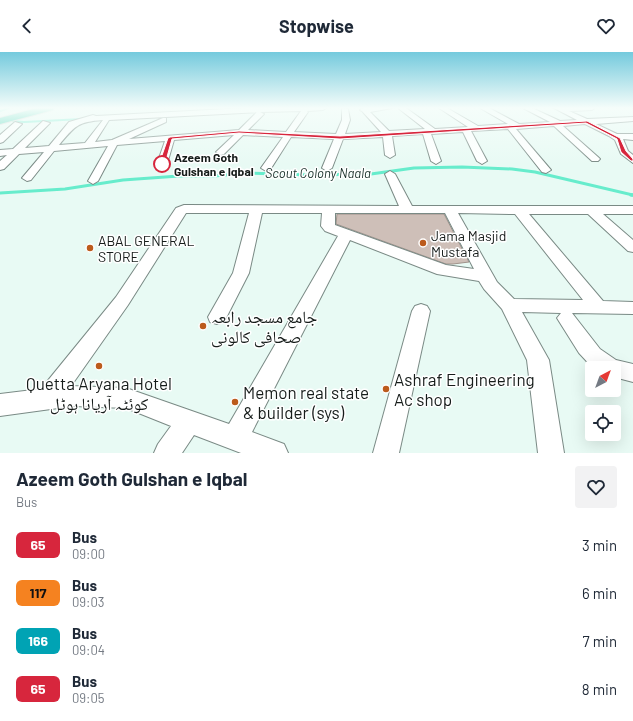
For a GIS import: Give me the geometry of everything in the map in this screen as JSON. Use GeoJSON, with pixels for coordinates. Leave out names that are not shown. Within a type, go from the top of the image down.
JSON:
{"type":"FeatureCollection","features":[{"type":"Feature","properties":{"kind":"street"},"geometry":{"type":"LineString","coordinates":[[0,140],[15,127]]}},
{"type":"Feature","properties":{"kind":"street"},"geometry":{"type":"LineString","coordinates":[[0,167],[42,127]]}},
{"type":"Feature","properties":{"kind":"street"},"geometry":{"type":"LineString","coordinates":[[27,178],[54,148],[70,127]]}},
{"type":"Feature","properties":{"kind":"street"},"geometry":{"type":"LineString","coordinates":[[88,145],[102,127]]}},
{"type":"Feature","properties":{"kind":"street"},"geometry":{"type":"LineString","coordinates":[[92,181],[114,143],[156,127]]}},
{"type":"Feature","properties":{"kind":"street"},"geometry":{"type":"LineString","coordinates":[[138,141],[160,127]]}},
{"type":"Feature","properties":{"kind":"street"},"geometry":{"type":"LineString","coordinates":[[221,152],[245,127]]}},
{"type":"Feature","properties":{"kind":"street"},"geometry":{"type":"LineString","coordinates":[[266,168],[294,127]]}},
{"type":"Feature","properties":{"kind":"street"},"geometry":{"type":"LineString","coordinates":[[326,168],[344,127]]}},
{"type":"Feature","properties":{"kind":"street"},"geometry":{"type":"LineString","coordinates":[[380,127],[387,134],[390,155]]}},
{"type":"Feature","properties":{"kind":"street"},"geometry":{"type":"LineString","coordinates":[[424,127],[430,132],[436,161]]}},
{"type":"Feature","properties":{"kind":"street"},"geometry":{"type":"LineString","coordinates":[[162,164],[174,138],[191,129],[340,137],[500,127]]}},
{"type":"Feature","properties":{"kind":"street"},"geometry":{"type":"LineString","coordinates":[[515,127],[546,170]]}},
{"type":"Feature","properties":{"kind":"street"},"geometry":{"type":"LineString","coordinates":[[562,127],[595,159]]}},
{"type":"Feature","properties":{"kind":"street"},"geometry":{"type":"LineString","coordinates":[[596,127],[615,136],[633,137]]}},
{"type":"Feature","properties":{"kind":"street"},"geometry":{"type":"LineString","coordinates":[[466,129],[482,161]]}},
{"type":"Feature","properties":{"kind":"street"},"geometry":{"type":"LineString","coordinates":[[0,152],[239,132]]}},
{"type":"Feature","properties":{"kind":"street"},"geometry":{"type":"LineString","coordinates":[[615,136],[624,152],[631,157]]}},
{"type":"Feature","properties":{"kind":"street"},"geometry":{"type":"LineString","coordinates":[[390,174],[407,209]]}},
{"type":"Feature","properties":{"kind":"street"},"geometry":{"type":"LineString","coordinates":[[47,400],[122,301],[180,211],[191,208],[633,210]]}},
{"type":"Feature","properties":{"kind":"street"},"geometry":{"type":"LineString","coordinates":[[217,317],[241,273],[256,208]]}},
{"type":"Feature","properties":{"kind":"street"},"geometry":{"type":"LineString","coordinates":[[329,209],[328,226],[330,228],[442,270],[484,276]]}},
{"type":"Feature","properties":{"kind":"street"},"geometry":{"type":"LineString","coordinates":[[449,209],[484,276],[490,285],[509,305],[526,334],[538,360],[551,453]]}},
{"type":"Feature","properties":{"kind":"street"},"geometry":{"type":"LineString","coordinates":[[518,209],[598,307]]}},
{"type":"Feature","properties":{"kind":"street"},"geometry":{"type":"LineString","coordinates":[[590,210],[633,248]]}},
{"type":"Feature","properties":{"kind":"street"},"geometry":{"type":"LineString","coordinates":[[235,438],[346,234]]}},
{"type":"Feature","properties":{"kind":"street"},"geometry":{"type":"LineString","coordinates":[[509,305],[633,308]]}},
{"type":"Feature","properties":{"kind":"street"},"geometry":{"type":"LineString","coordinates":[[386,453],[421,311]]}},
{"type":"Feature","properties":{"kind":"street"},"geometry":{"type":"LineString","coordinates":[[566,318],[590,354],[620,371],[633,373]]}},
{"type":"Feature","properties":{"kind":"street"},"geometry":{"type":"LineString","coordinates":[[0,405],[73,396],[126,398],[275,453]]}},
{"type":"Feature","properties":{"kind":"street"},"geometry":{"type":"LineString","coordinates":[[167,453],[189,421]]}},
{"type":"Feature","properties":{"kind":"building","name":"Jama Masjid Mustafa"},"geometry":{"type":"Polygon","coordinates":[[[337,214],[444,214],[469,262],[446,264],[336,224],[337,214]]]}},
{"type":"Feature","properties":{"kind":"waterway","name":"Scout Colony Naala"},"geometry":{"type":"LineString","coordinates":[[0,193],[65,189],[123,180],[179,176],[214,176],[247,173],[310,175],[371,174],[414,168],[462,167],[512,169],[535,172],[633,195],[631,195]]}},
{"type":"Feature","properties":{"kind":"bus line","name":"65"},"geometry":{"type":"LineString","coordinates":[[162,164],[170,138],[239,132],[340,137],[506,127]]}},
{"type":"Feature","properties":{"kind":"bus line","name":"65"},"geometry":{"type":"LineString","coordinates":[[597,127],[612,134],[618,139],[624,152],[633,160]]}},
{"type":"Feature","properties":{"kind":"place","name":"Azeem Goth Gulshan e Iqbal"},"geometry":{"type":"Point","coordinates":[162,164]}},
{"type":"Feature","properties":{"kind":"place","name":"Jama Masjid Mustafa"},"geometry":{"type":"Point","coordinates":[423,243]}},
{"type":"Feature","properties":{"kind":"place","name":"ABAL GENERAL STORE"},"geometry":{"type":"Point","coordinates":[90,248]}},
{"type":"Feature","properties":{"kind":"place","name":"جامع مسجد رابعہ صحافی کالونی"},"geometry":{"type":"Point","coordinates":[203,326]}},
{"type":"Feature","properties":{"kind":"place","name":"Quetta Aryana Hotel کوئٹہ آریانا ہوٹل"},"geometry":{"type":"Point","coordinates":[99,366]}},
{"type":"Feature","properties":{"kind":"place","name":"Ashraf Engineering Ac shop"},"geometry":{"type":"Point","coordinates":[386,389]}},
{"type":"Feature","properties":{"kind":"place","name":"Memon real state & builder (sys)"},"geometry":{"type":"Point","coordinates":[235,402]}}]}
